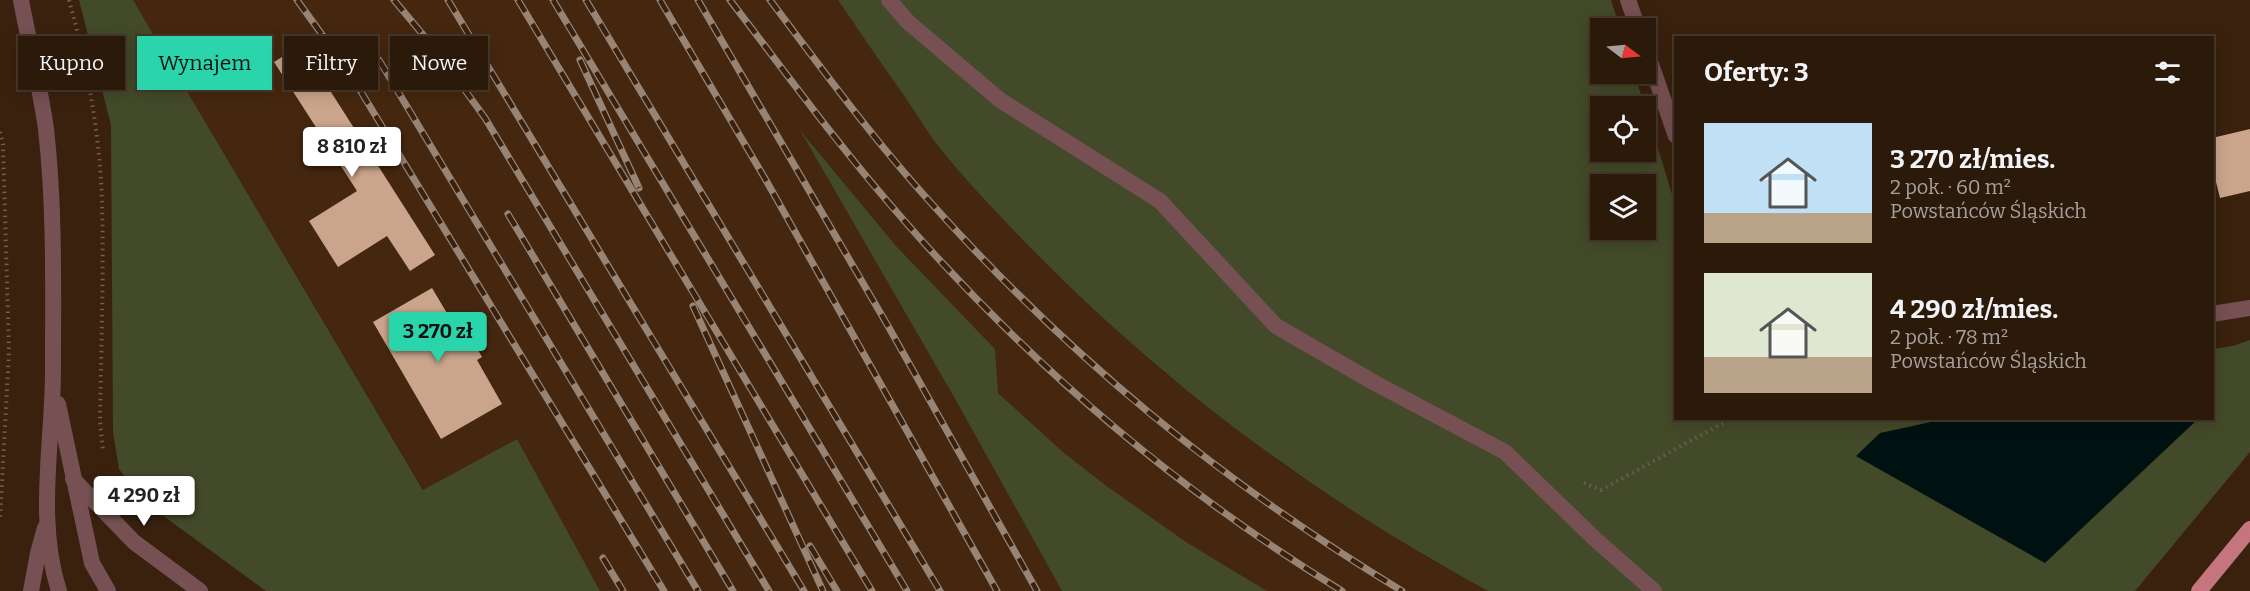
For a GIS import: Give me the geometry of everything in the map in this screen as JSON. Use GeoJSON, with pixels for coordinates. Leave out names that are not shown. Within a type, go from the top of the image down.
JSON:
{"type":"FeatureCollection","features":[{"type":"Feature","properties":{"kind":"main road"},"geometry":{"type":"LineString","coordinates":[[2199,591],[2250,529]]}},
{"type":"Feature","properties":{"kind":"street"},"geometry":{"type":"LineString","coordinates":[[21,0],[46,129],[53,262],[53,379],[46,524],[38,553],[32,591]]}},
{"type":"Feature","properties":{"kind":"street"},"geometry":{"type":"LineString","coordinates":[[889,0],[908,22],[1000,100],[1160,201],[1276,326],[1373,382],[1505,452],[1596,540],[1654,591]]}},
{"type":"Feature","properties":{"kind":"street"},"geometry":{"type":"LineString","coordinates":[[1628,0],[1634,18]]}},
{"type":"Feature","properties":{"kind":"street"},"geometry":{"type":"LineString","coordinates":[[1656,79],[1674,130]]}},
{"type":"Feature","properties":{"kind":"street"},"geometry":{"type":"LineString","coordinates":[[2214,314],[2250,308]]}},
{"type":"Feature","properties":{"kind":"street"},"geometry":{"type":"LineString","coordinates":[[53,379],[92,563],[108,591]]}},
{"type":"Feature","properties":{"kind":"street"},"geometry":{"type":"LineString","coordinates":[[73,478],[134,542],[200,591]]}},
{"type":"Feature","properties":{"kind":"street"},"geometry":{"type":"LineString","coordinates":[[46,524],[59,591]]}},
{"type":"Feature","properties":{"kind":"path"},"geometry":{"type":"LineString","coordinates":[[69,0],[81,45],[95,124],[102,201],[100,422],[103,455]]}},
{"type":"Feature","properties":{"kind":"path"},"geometry":{"type":"LineString","coordinates":[[0,132],[3,144],[9,352],[0,520]]}},
{"type":"Feature","properties":{"kind":"path"},"geometry":{"type":"LineString","coordinates":[[1580,481],[1601,490],[1728,420]]}},
{"type":"Feature","properties":{"kind":"shaded area"},"geometry":{"type":"Polygon","coordinates":[[[133,0],[838,0],[938,145],[1157,367],[1293,472],[1435,562],[1488,591],[1267,591],[1186,542],[1063,452],[998,393],[995,349],[896,246],[804,134],[1062,591],[600,591],[517,439],[424,490],[186,90],[272,90],[272,36],[154,36],[133,0]]]}},
{"type":"Feature","properties":{"kind":"shaded area"},"geometry":{"type":"Polygon","coordinates":[[[1940,420],[2197,420],[2045,563],[1856,456],[1880,433],[1940,420]]]}},
{"type":"Feature","properties":{"kind":"green space"},"geometry":{"type":"Polygon","coordinates":[[[79,0],[133,0],[154,36],[137,36],[137,90],[186,90],[423,490],[517,439],[600,591],[266,591],[143,501],[119,469],[113,432],[111,125],[102,90],[125,90],[125,36],[88,36],[79,0]]]}},
{"type":"Feature","properties":{"kind":"green space"},"geometry":{"type":"Polygon","coordinates":[[[838,0],[1611,0],[1617,18],[1590,18],[1590,84],[1637,84],[1642,96],[1590,96],[1590,162],[1656,162],[1656,142],[1674,201],[1674,420],[2214,420],[2214,349],[2250,340],[2250,452],[2135,591],[1488,591],[1366,520],[1251,440],[1195,397],[1089,305],[1039,256],[1000,216],[934,140],[838,0]]]}},
{"type":"Feature","properties":{"kind":"green space"},"geometry":{"type":"Polygon","coordinates":[[[800,130],[896,246],[995,349],[998,393],[1063,452],[1108,487],[1186,542],[1267,591],[1062,591],[954,397],[800,130]]]}},
{"type":"Feature","properties":{"kind":"building"},"geometry":{"type":"Polygon","coordinates":[[[284,56],[284,78],[274,62],[284,56]]]}},
{"type":"Feature","properties":{"kind":"building"},"geometry":{"type":"Polygon","coordinates":[[[292,90],[330,90],[435,255],[410,271],[387,236],[338,267],[309,221],[357,191],[292,90]]]}},
{"type":"Feature","properties":{"kind":"building"},"geometry":{"type":"Polygon","coordinates":[[[2250,129],[2250,191],[2220,198],[2214,174],[2214,138],[2250,129]]]}},
{"type":"Feature","properties":{"kind":"building"},"geometry":{"type":"Polygon","coordinates":[[[432,288],[457,330],[464,326],[482,357],[477,360],[502,404],[441,439],[373,322],[432,288]]]}},
{"type":"Feature","properties":{"kind":"railway"},"geometry":{"type":"LineString","coordinates":[[297,0],[349,72],[664,591]]}},
{"type":"Feature","properties":{"kind":"railway"},"geometry":{"type":"LineString","coordinates":[[394,0],[439,54],[485,118],[769,591]]}},
{"type":"Feature","properties":{"kind":"railway"},"geometry":{"type":"LineString","coordinates":[[448,0],[804,591]]}},
{"type":"Feature","properties":{"kind":"railway"},"geometry":{"type":"LineString","coordinates":[[518,0],[872,591]]}},
{"type":"Feature","properties":{"kind":"railway"},"geometry":{"type":"LineString","coordinates":[[553,0],[907,591]]}},
{"type":"Feature","properties":{"kind":"railway"},"geometry":{"type":"LineString","coordinates":[[586,0],[940,591]]}},
{"type":"Feature","properties":{"kind":"railway"},"geometry":{"type":"LineString","coordinates":[[660,0],[767,182],[997,591]]}},
{"type":"Feature","properties":{"kind":"railway"},"geometry":{"type":"LineString","coordinates":[[698,0],[888,326],[1037,591]]}},
{"type":"Feature","properties":{"kind":"railway"},"geometry":{"type":"LineString","coordinates":[[730,0],[878,191],[1000,323],[1107,421],[1163,467],[1281,552],[1342,591]]}},
{"type":"Feature","properties":{"kind":"railway"},"geometry":{"type":"LineString","coordinates":[[770,0],[848,103],[910,179],[984,260],[1038,314],[1094,366],[1211,461],[1272,506],[1402,591]]}},
{"type":"Feature","properties":{"kind":"railway"},"geometry":{"type":"LineString","coordinates":[[379,60],[698,591]]}},
{"type":"Feature","properties":{"kind":"railway"},"geometry":{"type":"LineString","coordinates":[[580,60],[639,188]]}},
{"type":"Feature","properties":{"kind":"railway"},"geometry":{"type":"LineString","coordinates":[[508,214],[733,591]]}},
{"type":"Feature","properties":{"kind":"railway"},"geometry":{"type":"LineString","coordinates":[[693,306],[823,591]]}},
{"type":"Feature","properties":{"kind":"railway"},"geometry":{"type":"LineString","coordinates":[[810,546],[837,591]]}},
{"type":"Feature","properties":{"kind":"railway"},"geometry":{"type":"LineString","coordinates":[[603,558],[623,591]]}}]}
